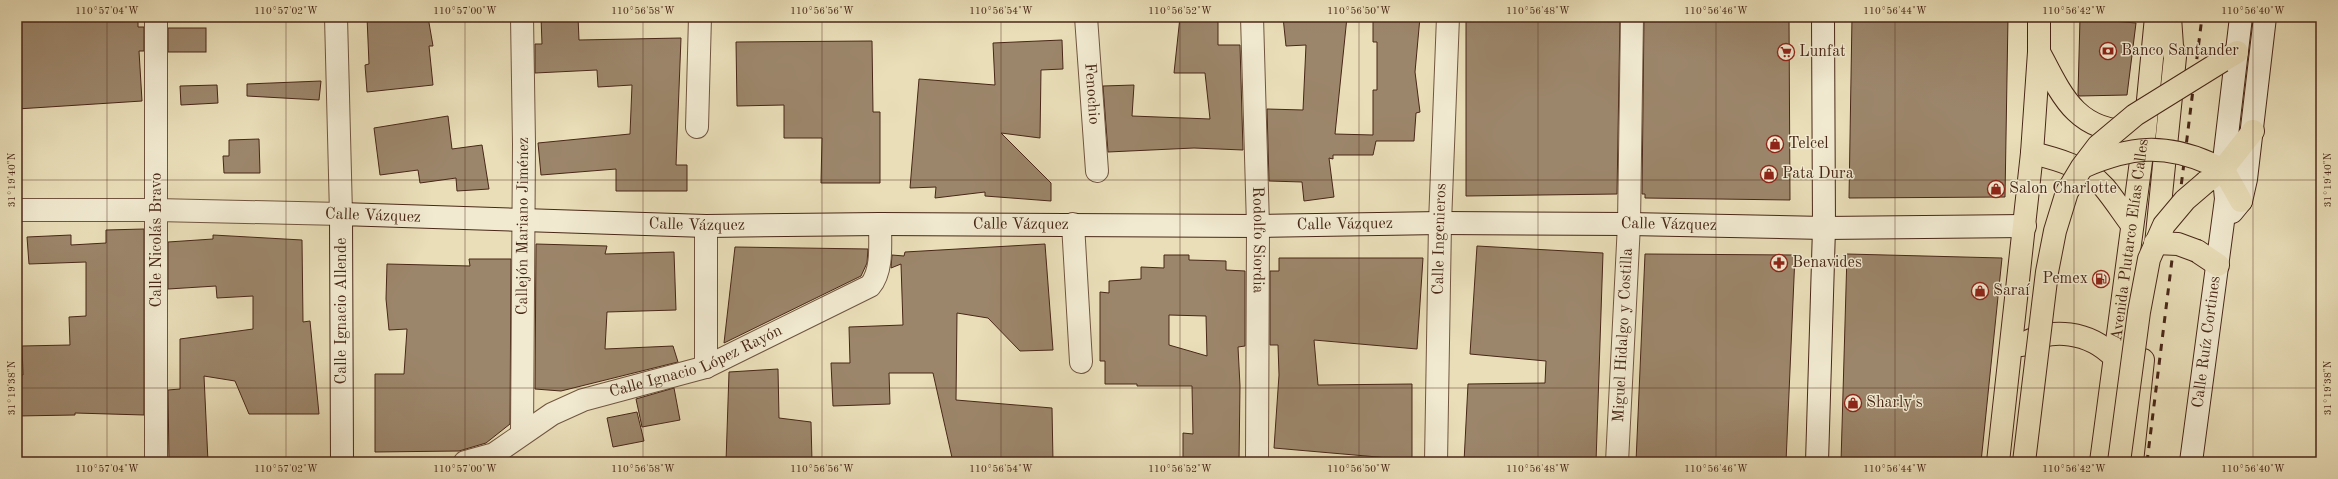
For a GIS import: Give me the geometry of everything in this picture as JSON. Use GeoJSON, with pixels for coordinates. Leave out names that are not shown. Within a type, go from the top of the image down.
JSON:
{"type":"FeatureCollection","features":[{"type":"Feature","properties":{"kind":"highway"},"geometry":{"type":"LineString","coordinates":[[1998,462],[2032,153],[2039,52],[2039,17]]}},
{"type":"Feature","properties":{"kind":"highway","name":"Avenida Plutarco Elías Calles"},"geometry":{"type":"LineString","coordinates":[[2101,462],[2145,131],[2156,17]]}},
{"type":"Feature","properties":{"kind":"highway"},"geometry":{"type":"LineString","coordinates":[[2132,462],[2171,112],[2175,57],[2171,39],[2170,17]]}},
{"type":"Feature","properties":{"kind":"highway"},"geometry":{"type":"LineString","coordinates":[[2039,52],[2066,101],[2078,115],[2096,126],[2115,130],[2145,131]]}},
{"type":"Feature","properties":{"kind":"highway"},"geometry":{"type":"LineString","coordinates":[[2024,462],[2047,272],[2055,231],[2067,192],[2082,167],[2098,146],[2135,115],[2230,57]]}},
{"type":"Feature","properties":{"kind":"highway"},"geometry":{"type":"LineString","coordinates":[[2119,462],[2144,282],[2155,243],[2164,225],[2174,212],[2253,131]]}},
{"type":"Feature","properties":{"kind":"highway"},"geometry":{"type":"LineString","coordinates":[[2082,167],[2129,150],[2172,151],[2212,172],[2241,201]]}},
{"type":"Feature","properties":{"kind":"highway"},"geometry":{"type":"LineString","coordinates":[[2032,153],[2070,164],[2094,179],[2104,187],[2132,225]]}},
{"type":"Feature","properties":{"kind":"highway"},"geometry":{"type":"LineString","coordinates":[[2155,243],[2178,244],[2197,251],[2218,265]]}},
{"type":"Feature","properties":{"kind":"highway"},"geometry":{"type":"LineString","coordinates":[[2010,355],[2032,339],[2048,335],[2066,334],[2092,339],[2114,356]]}},
{"type":"Feature","properties":{"kind":"street","name":"Calle Nicolás Bravo"},"geometry":{"type":"LineString","coordinates":[[156,17],[156,462]]}},
{"type":"Feature","properties":{"kind":"street","name":"Calle Ignacio Allende"},"geometry":{"type":"LineString","coordinates":[[336,17],[341,214],[342,462]]}},
{"type":"Feature","properties":{"kind":"street","name":"Callejón Mariano Jiménez"},"geometry":{"type":"LineString","coordinates":[[522,17],[524,144],[522,434]]}},
{"type":"Feature","properties":{"kind":"street"},"geometry":{"type":"LineString","coordinates":[[697,127],[700,17]]}},
{"type":"Feature","properties":{"kind":"street","name":"Fenochio"},"geometry":{"type":"LineString","coordinates":[[1086,17],[1097,171]]}},
{"type":"Feature","properties":{"kind":"street","name":"Rodolfo Siordia"},"geometry":{"type":"LineString","coordinates":[[1252,17],[1258,226],[1256,462]]}},
{"type":"Feature","properties":{"kind":"street","name":"Calle Ingenieros"},"geometry":{"type":"LineString","coordinates":[[1436,462],[1440,223],[1448,17]]}},
{"type":"Feature","properties":{"kind":"street","name":"Miguel Hidalgo y Costilla"},"geometry":{"type":"LineString","coordinates":[[1617,462],[1629,224],[1632,17]]}},
{"type":"Feature","properties":{"kind":"street"},"geometry":{"type":"LineString","coordinates":[[1817,462],[1824,228],[1823,17]]}},
{"type":"Feature","properties":{"kind":"street","name":"Calle Ruíz Cortines"},"geometry":{"type":"LineString","coordinates":[[2191,462],[2226,199],[2212,172],[2230,57],[2241,17]]}},
{"type":"Feature","properties":{"kind":"street"},"geometry":{"type":"LineString","coordinates":[[2223,221],[2241,201],[2253,131],[2265,17]]}},
{"type":"Feature","properties":{"kind":"street","name":"Calle Vázquez"},"geometry":{"type":"LineString","coordinates":[[17,210],[156,210],[341,214],[523,222],[706,226],[880,224],[1258,226],[1440,223],[1629,224],[1824,228],[2025,226]]}},
{"type":"Feature","properties":{"kind":"street","name":"Calle Ignacio López Rayón"},"geometry":{"type":"LineString","coordinates":[[465,462],[494,454],[552,414],[583,400],[706,367],[870,286],[875,280],[878,265],[880,224]]}},
{"type":"Feature","properties":{"kind":"street"},"geometry":{"type":"LineString","coordinates":[[1073,224],[1081,362]]}},
{"type":"Feature","properties":{"kind":"street"},"geometry":{"type":"LineString","coordinates":[[706,226],[706,367]]}},
{"type":"Feature","properties":{"kind":"building"},"geometry":{"type":"Polygon","coordinates":[[[17,17],[138,17],[138,27],[144,27],[144,51],[139,51],[142,101],[17,109],[17,17]]]}},
{"type":"Feature","properties":{"kind":"building"},"geometry":{"type":"Polygon","coordinates":[[[367,17],[428,17],[433,46],[429,46],[433,85],[367,92],[365,65],[369,64],[367,17]]]}},
{"type":"Feature","properties":{"kind":"building"},"geometry":{"type":"Polygon","coordinates":[[[541,17],[578,17],[579,40],[681,38],[676,165],[687,165],[687,191],[616,191],[616,169],[541,175],[538,143],[630,134],[632,85],[598,87],[597,70],[535,73],[535,44],[542,44],[541,17]]]}},
{"type":"Feature","properties":{"kind":"building"},"geometry":{"type":"Polygon","coordinates":[[[1180,17],[1218,17],[1218,45],[1240,45],[1243,150],[1194,148],[1108,152],[1103,86],[1134,85],[1132,116],[1210,119],[1205,73],[1174,73],[1180,17]]]}},
{"type":"Feature","properties":{"kind":"building"},"geometry":{"type":"Polygon","coordinates":[[[1283,17],[1347,17],[1335,134],[1373,135],[1373,90],[1377,90],[1377,42],[1373,42],[1373,17],[1420,17],[1415,72],[1420,112],[1416,113],[1414,141],[1376,141],[1373,155],[1333,155],[1333,159],[1329,158],[1334,197],[1304,201],[1302,182],[1269,181],[1267,109],[1303,110],[1306,45],[1286,46],[1283,17]]]}},
{"type":"Feature","properties":{"kind":"building"},"geometry":{"type":"Polygon","coordinates":[[[1466,17],[1620,17],[1617,194],[1466,196],[1466,17]]]}},
{"type":"Feature","properties":{"kind":"building"},"geometry":{"type":"Polygon","coordinates":[[[1644,17],[1789,17],[1790,200],[1645,198],[1645,194],[1642,194],[1644,17]]]}},
{"type":"Feature","properties":{"kind":"building"},"geometry":{"type":"Polygon","coordinates":[[[1852,17],[2008,17],[2005,197],[1849,198],[1852,17]]]}},
{"type":"Feature","properties":{"kind":"building"},"geometry":{"type":"Polygon","coordinates":[[[2080,18],[2136,23],[2127,95],[2079,96],[2080,18]]]}},
{"type":"Feature","properties":{"kind":"building"},"geometry":{"type":"Polygon","coordinates":[[[168,28],[206,28],[206,52],[168,52],[168,28]]]}},
{"type":"Feature","properties":{"kind":"building"},"geometry":{"type":"Polygon","coordinates":[[[1062,40],[1063,69],[1041,70],[1040,138],[1001,133],[1051,183],[1051,201],[985,196],[985,192],[935,198],[936,187],[910,188],[919,79],[995,85],[993,43],[1062,40]]]}},
{"type":"Feature","properties":{"kind":"building"},"geometry":{"type":"Polygon","coordinates":[[[872,41],[873,112],[880,112],[880,183],[821,183],[822,138],[784,138],[784,105],[737,106],[736,42],[872,41]]]}},
{"type":"Feature","properties":{"kind":"building"},"geometry":{"type":"Polygon","coordinates":[[[321,81],[319,100],[247,96],[247,84],[321,81]]]}},
{"type":"Feature","properties":{"kind":"building"},"geometry":{"type":"Polygon","coordinates":[[[217,85],[218,103],[181,105],[180,86],[217,85]]]}},
{"type":"Feature","properties":{"kind":"building"},"geometry":{"type":"Polygon","coordinates":[[[448,116],[452,149],[482,145],[489,189],[457,191],[456,178],[420,183],[418,170],[380,175],[374,128],[448,116]]]}},
{"type":"Feature","properties":{"kind":"building"},"geometry":{"type":"Polygon","coordinates":[[[259,139],[260,173],[224,173],[223,156],[229,156],[229,140],[259,139]]]}},
{"type":"Feature","properties":{"kind":"building"},"geometry":{"type":"Polygon","coordinates":[[[144,229],[144,415],[75,413],[75,415],[17,416],[17,375],[23,375],[22,346],[70,345],[69,317],[86,316],[86,262],[29,264],[27,237],[71,235],[71,245],[106,243],[106,230],[144,229]]]}},
{"type":"Feature","properties":{"kind":"building"},"geometry":{"type":"Polygon","coordinates":[[[213,235],[302,240],[303,322],[310,321],[319,414],[249,414],[235,381],[204,376],[208,462],[169,462],[168,390],[180,389],[180,339],[253,329],[253,296],[217,298],[216,286],[168,289],[168,242],[213,239],[213,235]]]}},
{"type":"Feature","properties":{"kind":"building"},"geometry":{"type":"Polygon","coordinates":[[[536,244],[607,246],[605,254],[674,252],[676,310],[607,312],[605,349],[673,346],[678,362],[561,391],[535,389],[536,244]]]}},
{"type":"Feature","properties":{"kind":"building"},"geometry":{"type":"Polygon","coordinates":[[[1045,244],[1053,350],[1020,351],[988,318],[957,313],[956,400],[1052,408],[1053,462],[953,462],[933,373],[889,373],[890,404],[833,406],[831,363],[850,363],[849,327],[903,325],[901,264],[891,268],[892,255],[904,256],[905,252],[1045,244]]]}},
{"type":"Feature","properties":{"kind":"building"},"geometry":{"type":"Polygon","coordinates":[[[1477,246],[1603,253],[1596,462],[1464,462],[1468,384],[1545,383],[1546,361],[1470,354],[1477,246]]]}},
{"type":"Feature","properties":{"kind":"building"},"geometry":{"type":"Polygon","coordinates":[[[735,247],[868,249],[867,263],[861,276],[724,343],[735,247]]]}},
{"type":"Feature","properties":{"kind":"building"},"geometry":{"type":"Polygon","coordinates":[[[1645,254],[1795,255],[1786,462],[1636,462],[1645,254]]]}},
{"type":"Feature","properties":{"kind":"building"},"geometry":{"type":"Polygon","coordinates":[[[1847,254],[2002,258],[1981,462],[1841,462],[1847,254]]]}},
{"type":"Feature","properties":{"kind":"building"},"geometry":{"type":"Polygon","coordinates":[[[1164,255],[1189,255],[1189,260],[1226,261],[1226,270],[1245,271],[1245,346],[1238,347],[1240,386],[1239,462],[1183,462],[1183,433],[1193,434],[1192,386],[1137,386],[1137,384],[1105,384],[1105,361],[1100,361],[1100,292],[1109,293],[1109,281],[1141,279],[1141,267],[1164,268],[1164,255]],[[1169,315],[1169,345],[1207,356],[1206,316],[1169,315]]]}},
{"type":"Feature","properties":{"kind":"building"},"geometry":{"type":"Polygon","coordinates":[[[1279,258],[1423,258],[1417,349],[1314,340],[1318,385],[1412,384],[1412,460],[1274,448],[1279,375],[1278,345],[1270,345],[1270,271],[1279,271],[1279,258]]]}},
{"type":"Feature","properties":{"kind":"building"},"geometry":{"type":"Polygon","coordinates":[[[469,259],[511,259],[510,424],[486,443],[459,451],[375,452],[375,374],[404,374],[407,329],[389,330],[386,299],[387,264],[470,266],[469,259]]]}},
{"type":"Feature","properties":{"kind":"building"},"geometry":{"type":"Polygon","coordinates":[[[778,369],[779,418],[811,422],[812,462],[726,462],[729,372],[778,369]]]}},
{"type":"Feature","properties":{"kind":"building"},"geometry":{"type":"Polygon","coordinates":[[[674,388],[680,420],[642,427],[636,399],[674,388]]]}},
{"type":"Feature","properties":{"kind":"building"},"geometry":{"type":"Polygon","coordinates":[[[637,412],[644,441],[613,447],[607,418],[637,412]]]}},
{"type":"Feature","properties":{"kind":"railway"},"geometry":{"type":"LineString","coordinates":[[2147,462],[2202,17]]}},
{"type":"Feature","properties":{"kind":"place","name":"Banco Santander"},"geometry":{"type":"Point","coordinates":[2108,51]}},
{"type":"Feature","properties":{"kind":"place","name":"Lunfat"},"geometry":{"type":"Point","coordinates":[1786,52]}},
{"type":"Feature","properties":{"kind":"place","name":"Telcel"},"geometry":{"type":"Point","coordinates":[1775,144]}},
{"type":"Feature","properties":{"kind":"place","name":"Pata Dura"},"geometry":{"type":"Point","coordinates":[1769,174]}},
{"type":"Feature","properties":{"kind":"place","name":"Salon Charlotte"},"geometry":{"type":"Point","coordinates":[1996,189]}},
{"type":"Feature","properties":{"kind":"place","name":"Benavides"},"geometry":{"type":"Point","coordinates":[1779,263]}},
{"type":"Feature","properties":{"kind":"place","name":"Pemex"},"geometry":{"type":"Point","coordinates":[2101,279]}},
{"type":"Feature","properties":{"kind":"place","name":"Saraí"},"geometry":{"type":"Point","coordinates":[1980,291]}},
{"type":"Feature","properties":{"kind":"place","name":"Sharly's"},"geometry":{"type":"Point","coordinates":[1853,403]}}]}
